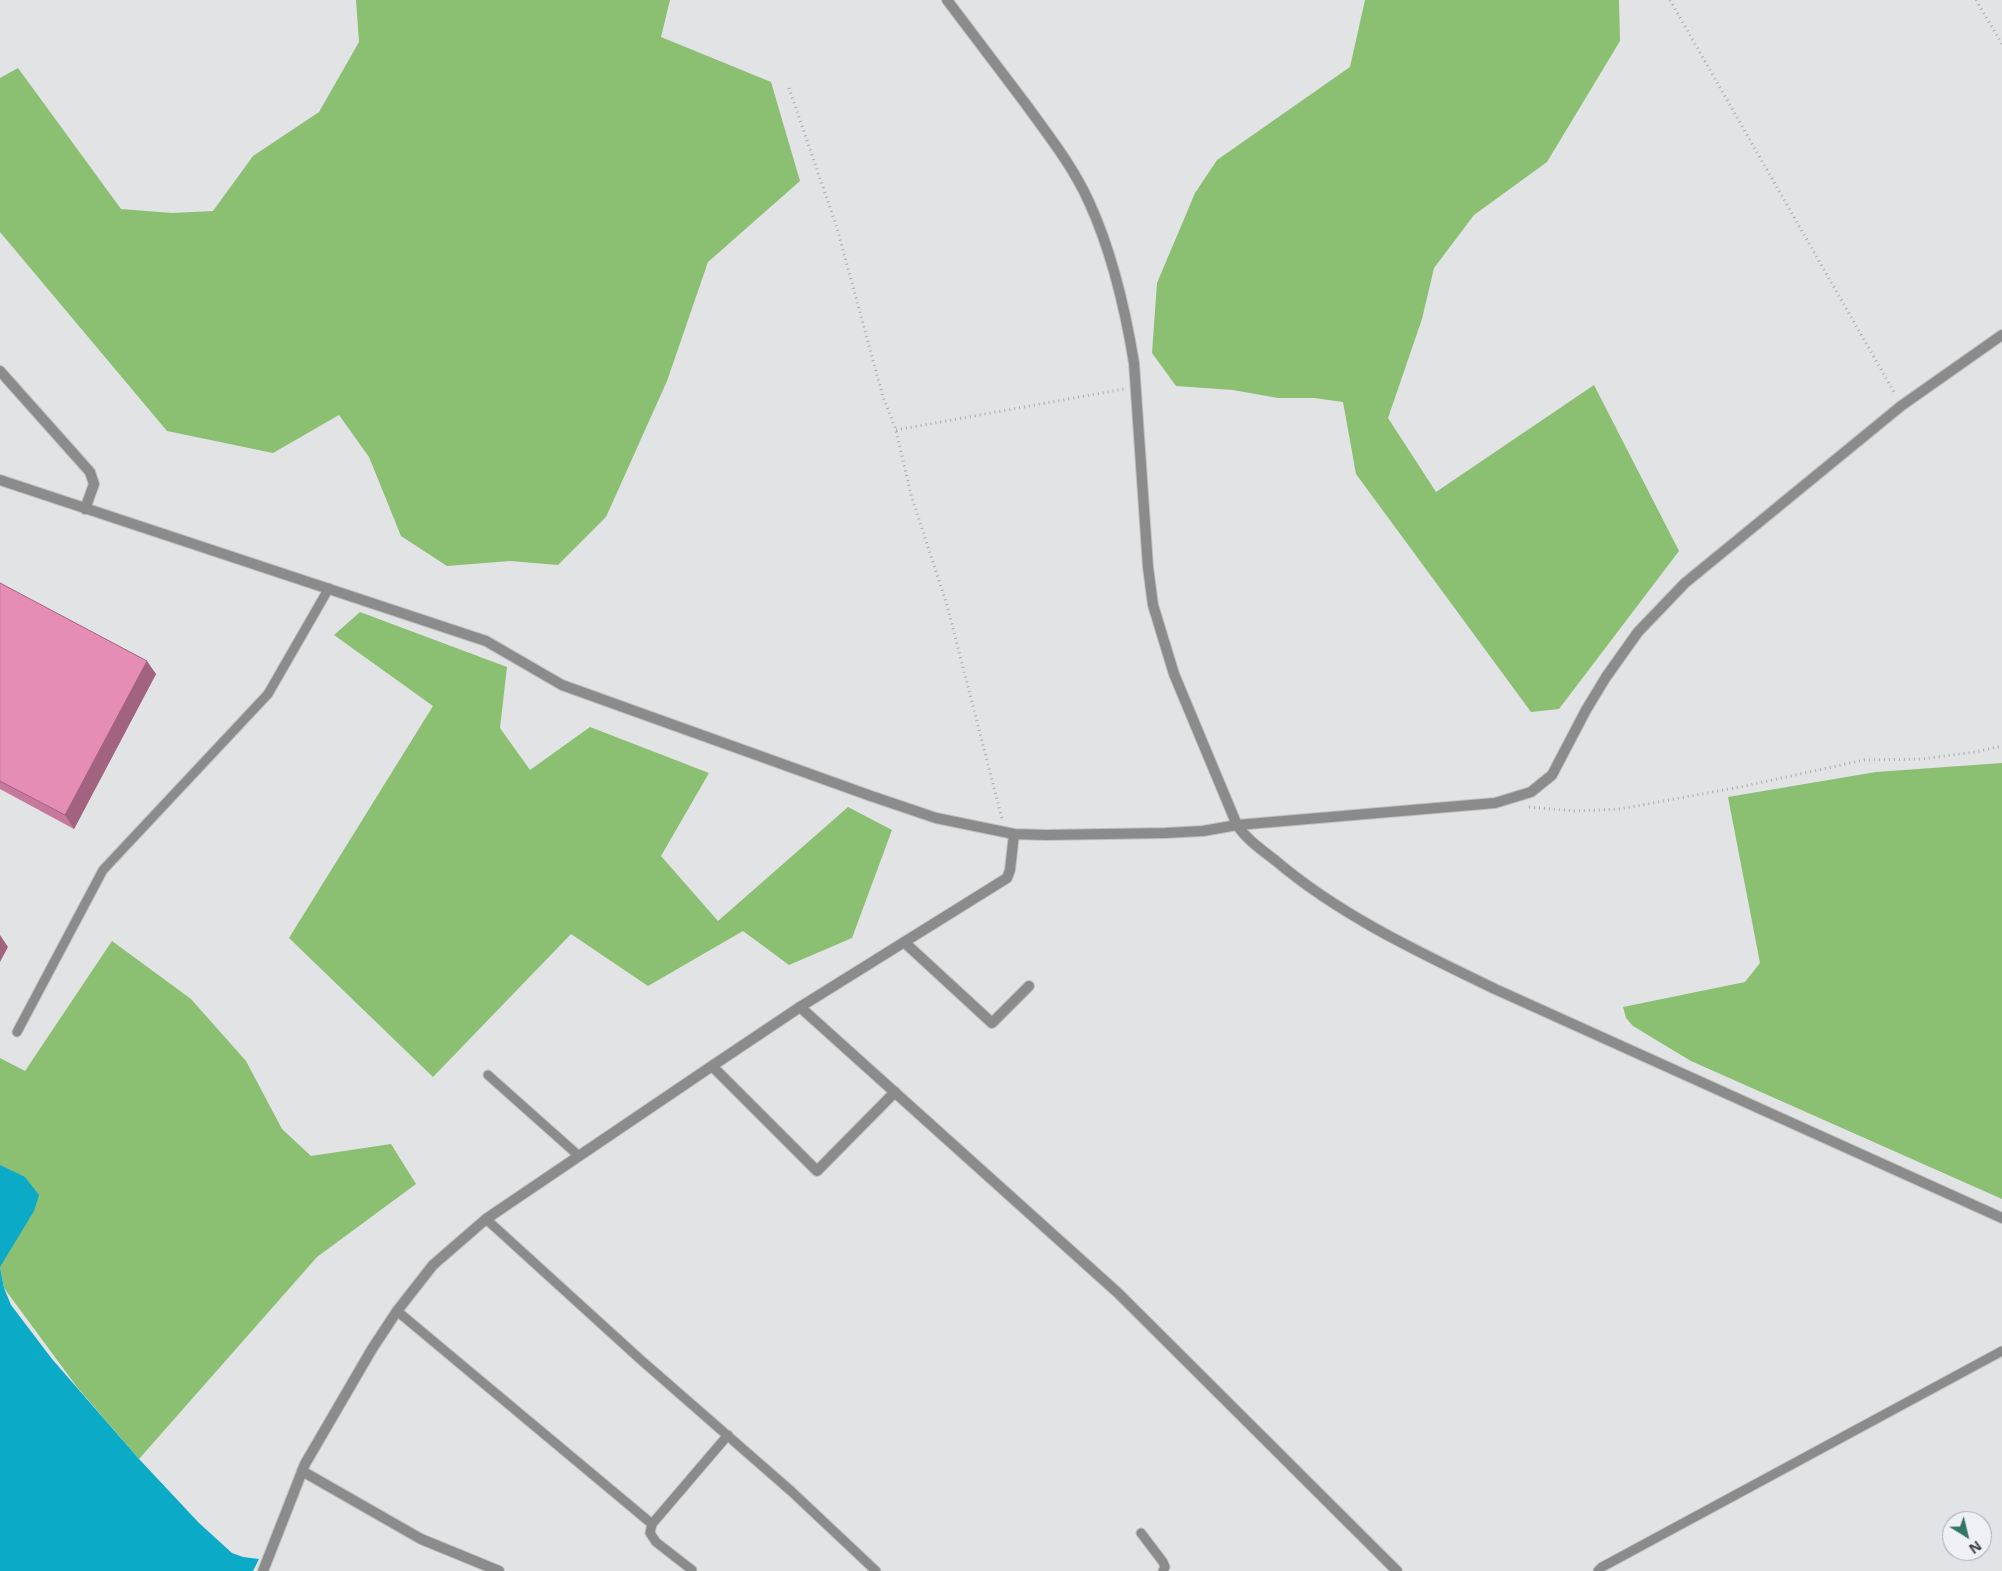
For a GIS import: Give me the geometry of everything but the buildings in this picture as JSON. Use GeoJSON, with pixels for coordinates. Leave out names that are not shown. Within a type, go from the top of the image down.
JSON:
{"type":"FeatureCollection","features":[{"type":"Feature","properties":{"kind":"street"},"geometry":{"type":"LineString","coordinates":[[947,0],[1056,144],[1088,200],[1100,228],[1117,284],[1129,334],[1136,387],[1148,567],[1153,605],[1174,674],[1237,825],[1244,835],[1290,873],[1356,917],[1420,952],[1504,993],[2002,1218]]}},
{"type":"Feature","properties":{"kind":"street"},"geometry":{"type":"LineString","coordinates":[[0,480],[486,641],[504,650],[543,676],[587,694],[936,818],[1014,834],[1139,834],[1203,831],[1237,825],[1495,803],[1531,792],[1552,775],[1586,710],[1606,677],[1638,632],[1685,583],[1901,406],[2002,335]]}},
{"type":"Feature","properties":{"kind":"street"},"geometry":{"type":"LineString","coordinates":[[0,371],[90,472],[94,484],[85,508]]}},
{"type":"Feature","properties":{"kind":"street"},"geometry":{"type":"LineString","coordinates":[[263,1571],[302,1472],[372,1349],[397,1311],[433,1264],[486,1219],[712,1066],[800,1007],[1007,878],[1010,870],[1014,834]]}},
{"type":"Feature","properties":{"kind":"street"},"geometry":{"type":"LineString","coordinates":[[904,942],[992,1023],[1029,986]]}},
{"type":"Feature","properties":{"kind":"street"},"geometry":{"type":"LineString","coordinates":[[800,1007],[1118,1293],[1397,1571]]}},
{"type":"Feature","properties":{"kind":"street"},"geometry":{"type":"LineString","coordinates":[[712,1066],[817,1171],[895,1092]]}},
{"type":"Feature","properties":{"kind":"street"},"geometry":{"type":"LineString","coordinates":[[302,1472],[421,1539],[498,1571]]}},
{"type":"Feature","properties":{"kind":"lane"},"geometry":{"type":"LineString","coordinates":[[17,1032],[103,870],[268,694],[329,588]]}},
{"type":"Feature","properties":{"kind":"lane"},"geometry":{"type":"LineString","coordinates":[[488,1076],[579,1156]]}},
{"type":"Feature","properties":{"kind":"lane"},"geometry":{"type":"LineString","coordinates":[[486,1219],[641,1360],[728,1435],[876,1571]]}},
{"type":"Feature","properties":{"kind":"lane"},"geometry":{"type":"LineString","coordinates":[[397,1311],[652,1524]]}},
{"type":"Feature","properties":{"kind":"lane"},"geometry":{"type":"LineString","coordinates":[[1598,1571],[1610,1562],[2002,1351]]}},
{"type":"Feature","properties":{"kind":"lane"},"geometry":{"type":"LineString","coordinates":[[692,1570],[656,1542],[650,1533],[650,1528],[728,1435]]}},
{"type":"Feature","properties":{"kind":"lane"},"geometry":{"type":"LineString","coordinates":[[1141,1533],[1163,1562],[1165,1567],[1163,1571]]}},
{"type":"Feature","properties":{"kind":"path"},"geometry":{"type":"LineString","coordinates":[[1670,0],[1901,406]]}},
{"type":"Feature","properties":{"kind":"path"},"geometry":{"type":"LineString","coordinates":[[1976,0],[2002,44]]}},
{"type":"Feature","properties":{"kind":"path"},"geometry":{"type":"LineString","coordinates":[[789,88],[837,228],[883,397],[896,430],[911,496],[954,632],[1002,817],[1003,832]]}},
{"type":"Feature","properties":{"kind":"path"},"geometry":{"type":"LineString","coordinates":[[896,430],[1136,387]]}},
{"type":"Feature","properties":{"kind":"path"},"geometry":{"type":"LineString","coordinates":[[1508,799],[1532,809],[1576,811],[1620,809],[1745,786],[1864,760],[1922,759],[1975,752],[2002,746]]}},
{"type":"Feature","properties":{"kind":"green space"},"geometry":{"type":"Polygon","coordinates":[[[356,0],[670,0],[661,37],[771,82],[800,181],[708,262],[667,381],[606,517],[558,565],[510,561],[447,566],[401,536],[369,457],[339,415],[273,453],[167,431],[0,232],[0,78],[18,68],[121,209],[172,213],[213,211],[253,156],[319,112],[359,42],[356,0]]]}},
{"type":"Feature","properties":{"kind":"green space"},"geometry":{"type":"Polygon","coordinates":[[[1365,0],[1619,0],[1620,41],[1547,162],[1474,215],[1434,268],[1422,319],[1388,418],[1436,492],[1594,385],[1679,551],[1559,709],[1531,712],[1356,474],[1343,402],[1314,398],[1278,398],[1233,390],[1176,386],[1152,353],[1157,283],[1195,193],[1217,160],[1350,67],[1365,0]]]}},
{"type":"Feature","properties":{"kind":"green space"},"geometry":{"type":"Polygon","coordinates":[[[360,612],[507,667],[500,728],[530,770],[590,727],[709,773],[661,856],[718,921],[848,807],[892,830],[852,938],[789,965],[743,931],[648,986],[571,934],[433,1077],[289,938],[433,706],[334,635],[360,612]]]}},
{"type":"Feature","properties":{"kind":"green space"},"geometry":{"type":"Polygon","coordinates":[[[2002,763],[2002,1199],[1691,1061],[1633,1026],[1626,1018],[1623,1007],[1745,982],[1760,963],[1728,797],[1876,772],[2002,763]]]}},
{"type":"Feature","properties":{"kind":"green space"},"geometry":{"type":"Polygon","coordinates":[[[112,941],[191,999],[246,1061],[282,1129],[311,1156],[391,1144],[416,1184],[317,1257],[139,1459],[77,1387],[4,1288],[0,1267],[0,1058],[25,1071],[112,941]]]}},
{"type":"Feature","properties":{"kind":"water"},"geometry":{"type":"Polygon","coordinates":[[[0,1165],[25,1177],[39,1195],[34,1211],[0,1267],[0,1165]]]}},
{"type":"Feature","properties":{"kind":"water"},"geometry":{"type":"Polygon","coordinates":[[[0,1267],[4,1288],[11,1305],[52,1359],[139,1459],[199,1523],[232,1553],[243,1557],[259,1559],[253,1571],[0,1571],[0,1267]]]}}]}
